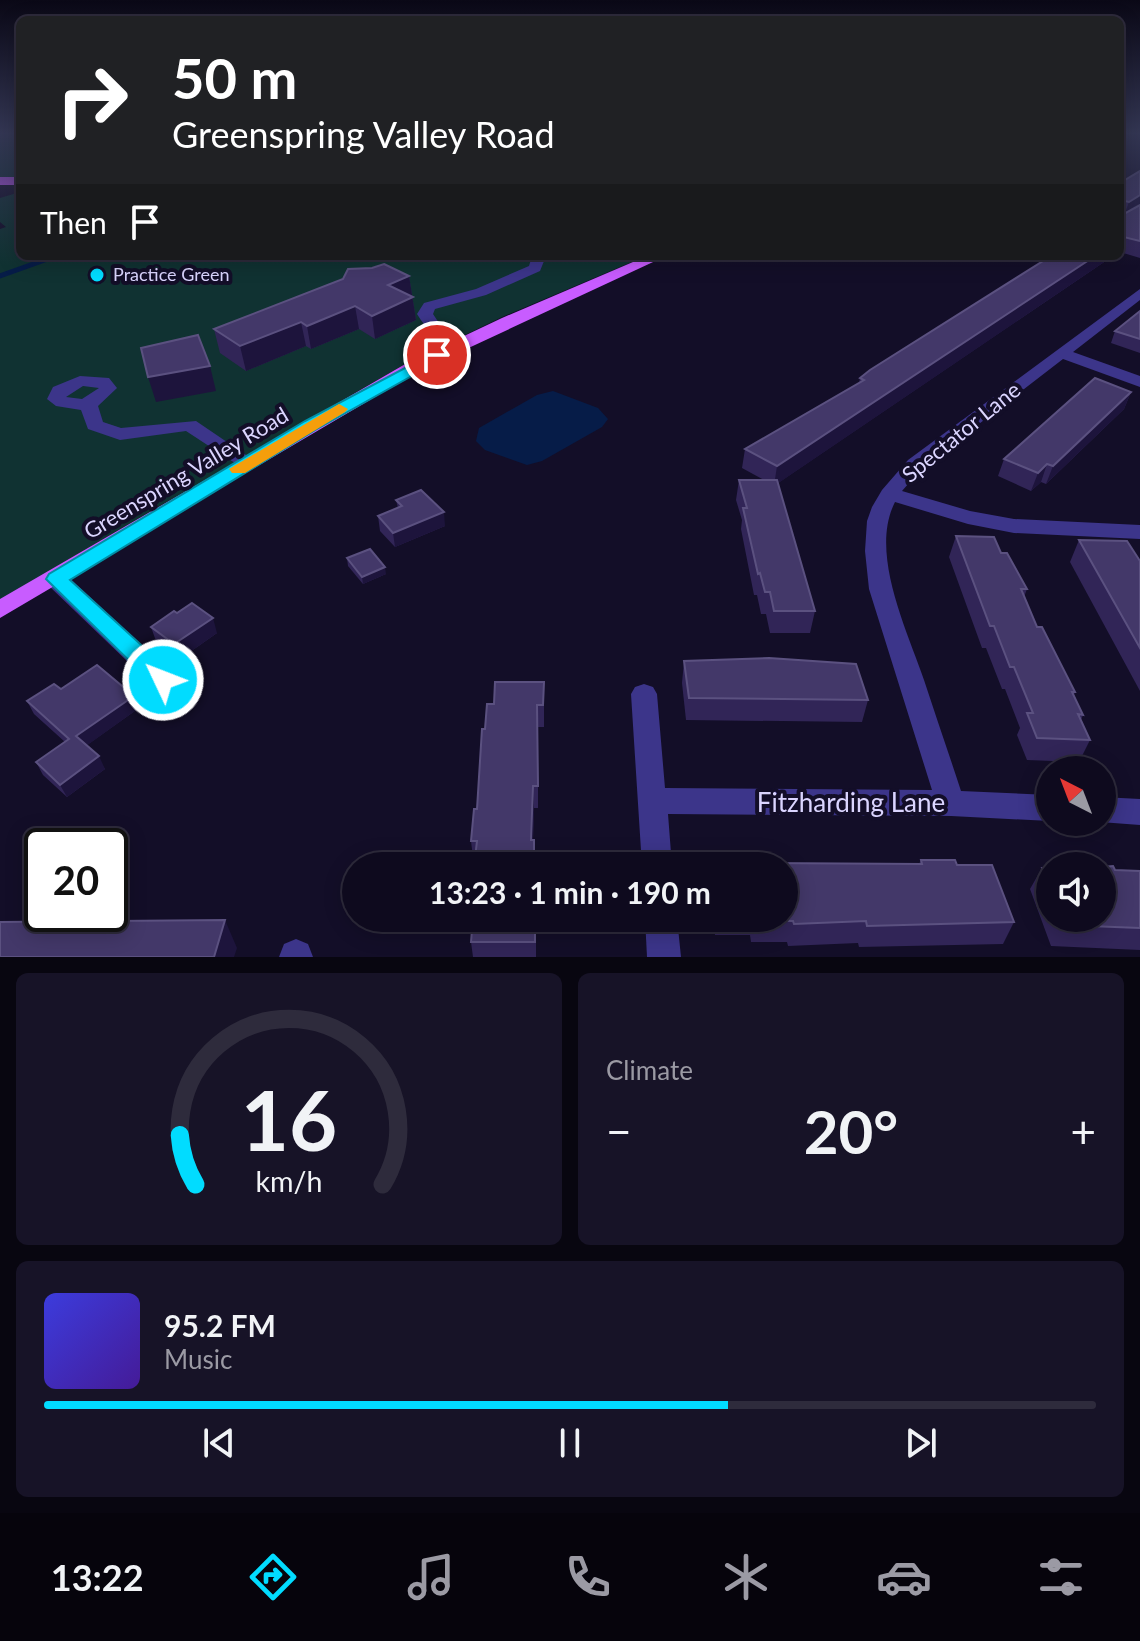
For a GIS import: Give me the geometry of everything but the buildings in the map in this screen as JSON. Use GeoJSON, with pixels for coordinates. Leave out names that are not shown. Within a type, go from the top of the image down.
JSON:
{"type":"FeatureCollection","features":[{"type":"Feature","properties":{"kind":"main road","name":"Greenspring Valley Road"},"geometry":{"type":"LineString","coordinates":[[0,610],[361,396],[460,344],[650,260]]}},
{"type":"Feature","properties":{"kind":"street"},"geometry":{"type":"LineString","coordinates":[[460,344],[435,329],[425,314],[429,306],[481,292],[515,278],[535,268],[538,260]]}},
{"type":"Feature","properties":{"kind":"street","name":"Spectator Lane"},"geometry":{"type":"LineString","coordinates":[[951,803],[881,589],[875,534],[878,514],[889,494],[915,464],[1140,293]]}},
{"type":"Feature","properties":{"kind":"street"},"geometry":{"type":"LineString","coordinates":[[1062,353],[1140,382]]}},
{"type":"Feature","properties":{"kind":"street"},"geometry":{"type":"LineString","coordinates":[[88,403],[95,425],[120,434],[189,425],[248,463]]}},
{"type":"Feature","properties":{"kind":"street"},"geometry":{"type":"LineString","coordinates":[[889,494],[941,511],[1014,526],[1045,530],[1140,532]]}},
{"type":"Feature","properties":{"kind":"street"},"geometry":{"type":"LineString","coordinates":[[56,579],[163,680]]}},
{"type":"Feature","properties":{"kind":"street"},"geometry":{"type":"LineString","coordinates":[[644,694],[656,852]]}},
{"type":"Feature","properties":{"kind":"street","name":"Fitzharding Lane"},"geometry":{"type":"LineString","coordinates":[[653,801],[951,803],[1036,807]]}},
{"type":"Feature","properties":{"kind":"street"},"geometry":{"type":"LineString","coordinates":[[1116,811],[1140,812]]}},
{"type":"Feature","properties":{"kind":"street"},"geometry":{"type":"LineString","coordinates":[[662,932],[664,957]]}},
{"type":"Feature","properties":{"kind":"green space"},"geometry":{"type":"Polygon","coordinates":[[[16,193],[16,260],[637,260],[502,317],[405,364],[0,600],[0,229],[6,227],[0,222],[0,198],[16,193]]]}},
{"type":"Feature","properties":{"kind":"water"},"geometry":{"type":"Polygon","coordinates":[[[553,391],[598,408],[608,419],[602,427],[542,461],[527,465],[485,450],[476,441],[479,428],[537,395],[553,391]]]}},
{"type":"Feature","properties":{"kind":"waterway"},"geometry":{"type":"LineString","coordinates":[[0,276],[45,260]]}},
{"type":"Feature","properties":{"kind":"slow traffic"},"geometry":{"type":"LineString","coordinates":[[238,469],[339,409]]}},
{"type":"Feature","properties":{"kind":"place","name":"Practice Green"},"geometry":{"type":"Point","coordinates":[97,275]}},
{"type":"Feature","properties":{"kind":"route"},"geometry":{"type":"LineString","coordinates":[[163,680],[56,579],[311,425],[437,355]]}}]}
